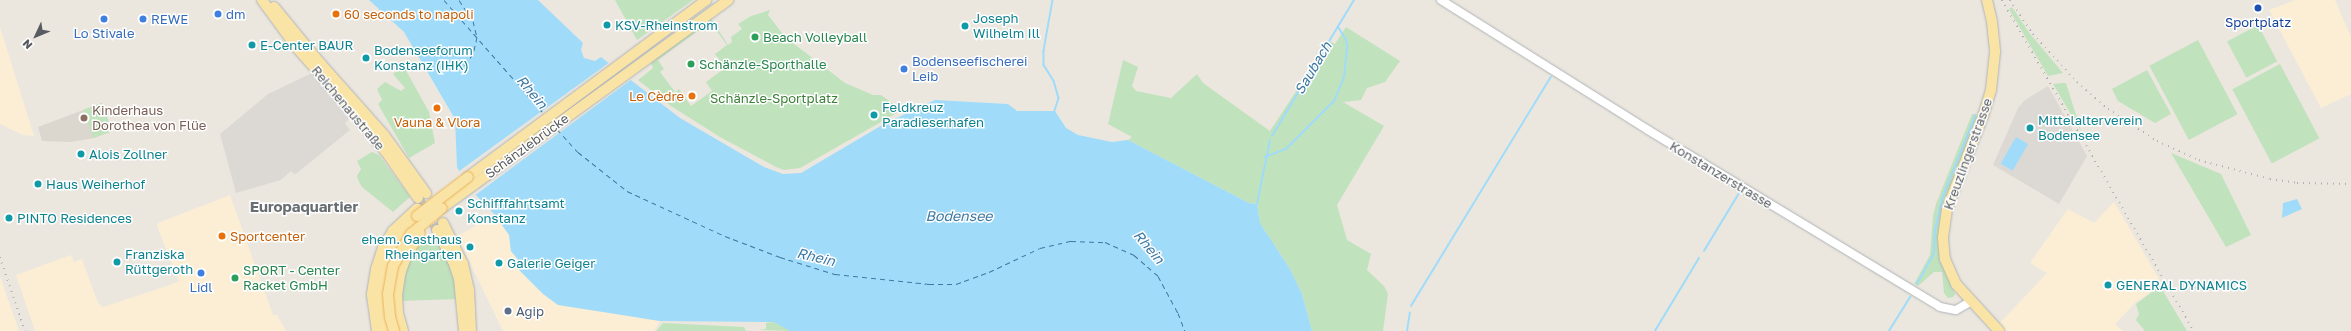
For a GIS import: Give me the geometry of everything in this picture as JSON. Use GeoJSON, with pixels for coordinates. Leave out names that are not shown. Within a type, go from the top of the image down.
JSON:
{"type":"FeatureCollection","features":[{"type":"Feature","properties":{"kind":"main road","name":"Reichenaustraße"},"geometry":{"type":"LineString","coordinates":[[262,0],[297,48],[351,109],[421,195],[384,135],[321,64],[270,0]]}},
{"type":"Feature","properties":{"kind":"main road","name":"Schänzlebrücke"},"geometry":{"type":"LineString","coordinates":[[386,331],[381,311],[383,275],[390,252],[406,226],[468,177],[706,0]]}},
{"type":"Feature","properties":{"kind":"main road","name":"Schänzlebrücke"},"geometry":{"type":"LineString","coordinates":[[400,329],[390,317],[388,294],[393,266],[411,234],[442,208],[728,0]]}},
{"type":"Feature","properties":{"kind":"main road","name":"Kreuzlingerstrasse"},"geometry":{"type":"LineString","coordinates":[[1970,302],[1956,284],[1948,268],[1944,248],[1943,228],[1947,209],[1983,116],[1991,90],[1995,52],[1992,22],[1987,0]]}},
{"type":"Feature","properties":{"kind":"main road"},"geometry":{"type":"LineString","coordinates":[[377,331],[372,308],[373,283],[380,256],[390,236],[400,223],[421,206],[455,181],[468,177]]}},
{"type":"Feature","properties":{"kind":"main road"},"geometry":{"type":"LineString","coordinates":[[464,331],[459,278],[443,231],[463,264],[469,290],[471,331]]}},
{"type":"Feature","properties":{"kind":"main road"},"geometry":{"type":"LineString","coordinates":[[1970,302],[1999,331]]}},
{"type":"Feature","properties":{"kind":"street","name":"Konstanzerstrasse"},"geometry":{"type":"LineString","coordinates":[[1442,0],[1648,130],[1940,307],[1956,310],[1970,302]]}},
{"type":"Feature","properties":{"kind":"shaded area"},"geometry":{"type":"Polygon","coordinates":[[[2295,0],[2335,0],[2351,37],[2351,94],[2321,108],[2269,10],[2295,0]]]}},
{"type":"Feature","properties":{"kind":"shaded area"},"geometry":{"type":"Polygon","coordinates":[[[0,27],[34,136],[23,135],[0,124],[0,27]]]}},
{"type":"Feature","properties":{"kind":"shaded area"},"geometry":{"type":"Polygon","coordinates":[[[312,73],[350,118],[345,123],[350,130],[297,173],[294,174],[291,171],[281,180],[236,193],[220,134],[268,94],[312,73]]]}},
{"type":"Feature","properties":{"kind":"shaded area"},"geometry":{"type":"Polygon","coordinates":[[[2048,86],[2087,156],[2059,204],[1993,165],[2018,108],[2025,100],[2048,86]]]}},
{"type":"Feature","properties":{"kind":"shaded area","name":"Kinderhaus Dorothea von Flüe"},"geometry":{"type":"Polygon","coordinates":[[[102,103],[112,131],[94,138],[71,142],[42,141],[38,127],[102,103]]]}},
{"type":"Feature","properties":{"kind":"shaded area"},"geometry":{"type":"Polygon","coordinates":[[[230,195],[273,315],[277,315],[286,331],[35,331],[16,275],[71,255],[74,262],[82,259],[98,303],[103,307],[170,285],[179,281],[157,226],[158,223],[230,195]]]}},
{"type":"Feature","properties":{"kind":"shaded area"},"geometry":{"type":"Polygon","coordinates":[[[2114,202],[2162,284],[2136,302],[2115,324],[2123,331],[2006,331],[1999,324],[2047,273],[2030,263],[2068,209],[2094,223],[2114,202]]]}},
{"type":"Feature","properties":{"kind":"shaded area"},"geometry":{"type":"Polygon","coordinates":[[[495,215],[509,235],[511,251],[520,262],[645,319],[660,321],[654,331],[503,331],[457,236],[495,215]]]}},
{"type":"Feature","properties":{"kind":"shaded area"},"geometry":{"type":"Polygon","coordinates":[[[0,276],[19,331],[0,331],[0,276]]]}},
{"type":"Feature","properties":{"kind":"green space"},"geometry":{"type":"Polygon","coordinates":[[[615,0],[693,0],[637,40],[615,0]]]}},
{"type":"Feature","properties":{"kind":"green space"},"geometry":{"type":"Polygon","coordinates":[[[2012,7],[2030,34],[2063,73],[2048,76],[2009,9],[2012,7]]]}},
{"type":"Feature","properties":{"kind":"green space","name":"Schänzle-Sportplatz"},"geometry":{"type":"Polygon","coordinates":[[[770,10],[768,15],[785,37],[845,83],[873,95],[881,95],[902,110],[800,168],[784,170],[720,137],[671,106],[638,80],[653,68],[650,61],[710,17],[728,45],[732,42],[731,37],[742,29],[738,24],[751,16],[770,10]],[[710,22],[658,60],[664,69],[660,72],[675,92],[679,89],[691,106],[712,91],[706,82],[725,68],[715,54],[727,45],[710,22]]]}},
{"type":"Feature","properties":{"kind":"green space"},"geometry":{"type":"Polygon","coordinates":[[[2258,25],[2277,61],[2246,78],[2227,41],[2258,25]]]}},
{"type":"Feature","properties":{"kind":"green space"},"geometry":{"type":"Polygon","coordinates":[[[1346,27],[1400,61],[1385,82],[1367,88],[1361,100],[1343,102],[1384,126],[1337,205],[1347,240],[1371,254],[1367,270],[1384,286],[1388,294],[1383,331],[1312,331],[1302,294],[1290,269],[1260,223],[1257,204],[1249,203],[1128,140],[1132,137],[1108,124],[1123,60],[1138,67],[1132,86],[1136,91],[1171,98],[1197,74],[1203,83],[1270,131],[1329,41],[1335,44],[1346,27]]]}},
{"type":"Feature","properties":{"kind":"green space"},"geometry":{"type":"Polygon","coordinates":[[[2198,40],[2237,114],[2189,140],[2149,66],[2198,40]]]}},
{"type":"Feature","properties":{"kind":"green space"},"geometry":{"type":"Polygon","coordinates":[[[2280,64],[2319,138],[2272,164],[2232,89],[2280,64]]]}},
{"type":"Feature","properties":{"kind":"green space"},"geometry":{"type":"Polygon","coordinates":[[[403,65],[429,112],[435,143],[409,158],[378,104],[382,100],[377,89],[385,82],[401,91],[405,88],[393,74],[403,65]]]}},
{"type":"Feature","properties":{"kind":"green space"},"geometry":{"type":"Polygon","coordinates":[[[2147,70],[2171,114],[2155,123],[2118,101],[2112,89],[2147,70]]]}},
{"type":"Feature","properties":{"kind":"green space"},"geometry":{"type":"Polygon","coordinates":[[[2066,83],[2081,131],[2053,84],[2066,83]]]}},
{"type":"Feature","properties":{"kind":"green space"},"geometry":{"type":"Polygon","coordinates":[[[102,103],[112,131],[93,138],[83,110],[102,103]]]}},
{"type":"Feature","properties":{"kind":"green space"},"geometry":{"type":"Polygon","coordinates":[[[1972,114],[1976,114],[1977,119],[1943,208],[1939,228],[1938,247],[1944,270],[1955,294],[1953,297],[1948,298],[1944,293],[1942,272],[1934,272],[1918,286],[1914,284],[1930,255],[1933,216],[1936,204],[1972,114]]]}},
{"type":"Feature","properties":{"kind":"green space"},"geometry":{"type":"Polygon","coordinates":[[[372,152],[379,155],[410,197],[393,212],[362,187],[359,182],[357,176],[361,169],[357,161],[372,152]]]}},
{"type":"Feature","properties":{"kind":"green space"},"geometry":{"type":"Polygon","coordinates":[[[2171,153],[2221,174],[2251,235],[2226,247],[2171,153]]]}},
{"type":"Feature","properties":{"kind":"green space"},"geometry":{"type":"Polygon","coordinates":[[[421,242],[429,245],[441,242],[454,271],[457,299],[400,301],[401,285],[410,258],[421,242]]]}},
{"type":"Feature","properties":{"kind":"green space"},"geometry":{"type":"Polygon","coordinates":[[[2160,286],[2187,331],[2145,331],[2136,320],[2139,314],[2136,304],[2160,286]]]}},
{"type":"Feature","properties":{"kind":"green space"},"geometry":{"type":"Polygon","coordinates":[[[777,322],[790,331],[759,330],[766,329],[766,323],[777,322]]]}},
{"type":"Feature","properties":{"kind":"green space"},"geometry":{"type":"Polygon","coordinates":[[[663,323],[744,327],[746,331],[656,331],[663,323]]]}},
{"type":"Feature","properties":{"kind":"water","name":"Bodensee"},"geometry":{"type":"Polygon","coordinates":[[[369,0],[538,0],[583,43],[581,50],[584,58],[595,61],[601,57],[680,118],[764,167],[783,174],[801,173],[884,124],[935,100],[1008,104],[1017,111],[1055,111],[1066,128],[1078,135],[1112,142],[1128,140],[1249,203],[1257,204],[1260,223],[1290,269],[1302,294],[1312,331],[790,331],[774,322],[660,321],[558,305],[543,294],[519,270],[520,262],[511,251],[509,235],[495,215],[466,185],[457,167],[455,119],[404,32],[369,0]]]}},
{"type":"Feature","properties":{"kind":"water"},"geometry":{"type":"Polygon","coordinates":[[[2016,137],[2028,144],[2013,171],[2000,164],[2016,137]]]}},
{"type":"Feature","properties":{"kind":"water"},"geometry":{"type":"Polygon","coordinates":[[[2297,199],[2302,209],[2282,218],[2283,203],[2297,199]]]}},
{"type":"Feature","properties":{"kind":"pier"},"geometry":{"type":"Polygon","coordinates":[[[610,62],[632,79],[474,196],[464,186],[458,172],[610,62]]]}},
{"type":"Feature","properties":{"kind":"waterway"},"geometry":{"type":"LineString","coordinates":[[1053,0],[1044,51],[1044,65],[1054,81],[1059,98],[1055,111]]}},
{"type":"Feature","properties":{"kind":"waterway","name":"Saubach"},"geometry":{"type":"LineString","coordinates":[[1272,136],[1354,0]]}},
{"type":"Feature","properties":{"kind":"waterway"},"geometry":{"type":"LineString","coordinates":[[1265,157],[1286,149],[1334,101],[1344,77],[1347,46],[1346,40],[1338,27]]}},
{"type":"Feature","properties":{"kind":"waterway"},"geometry":{"type":"LineString","coordinates":[[1411,306],[1551,77]]}},
{"type":"Feature","properties":{"kind":"waterway"},"geometry":{"type":"LineString","coordinates":[[1917,284],[1934,253],[1935,230],[1943,196],[1975,116]]}},
{"type":"Feature","properties":{"kind":"waterway","name":"Saubach"},"geometry":{"type":"LineString","coordinates":[[1257,204],[1270,140]]}},
{"type":"Feature","properties":{"kind":"waterway"},"geometry":{"type":"LineString","coordinates":[[1704,251],[1741,190]]}},
{"type":"Feature","properties":{"kind":"waterway"},"geometry":{"type":"LineString","coordinates":[[1655,331],[1699,258]]}},
{"type":"Feature","properties":{"kind":"waterway"},"geometry":{"type":"LineString","coordinates":[[1889,331],[1910,297]]}},
{"type":"Feature","properties":{"kind":"waterway"},"geometry":{"type":"LineString","coordinates":[[1407,331],[1410,313]]}},
{"type":"Feature","properties":{"kind":"ferry route"},"geometry":{"type":"LineString","coordinates":[[444,0],[545,115]]}},
{"type":"Feature","properties":{"kind":"ferry route"},"geometry":{"type":"LineString","coordinates":[[459,0],[473,21],[477,37],[473,54],[463,67]]}},
{"type":"Feature","properties":{"kind":"ferry route"},"geometry":{"type":"LineString","coordinates":[[557,129],[578,152],[627,191],[725,236],[780,257],[835,274],[929,284],[956,284],[989,272],[1040,248],[1071,241],[1105,242],[1134,255],[1158,276],[1178,313],[1185,331]]}},
{"type":"Feature","properties":{"kind":"tunnel"},"geometry":{"type":"LineString","coordinates":[[418,198],[437,230]]}},
{"type":"Feature","properties":{"kind":"railway"},"geometry":{"type":"LineString","coordinates":[[2002,0],[2194,331]]}},
{"type":"Feature","properties":{"kind":"railway"},"geometry":{"type":"LineString","coordinates":[[2010,0],[2033,34],[2077,82],[2108,109],[2157,141],[2199,160],[2270,179],[2297,183],[2351,184]]}},
{"type":"Feature","properties":{"kind":"railway"},"geometry":{"type":"LineString","coordinates":[[0,257],[25,331]]}},
{"type":"Feature","properties":{"kind":"place","name":"Sportplatz"},"geometry":{"type":"Point","coordinates":[2258,8]}},
{"type":"Feature","properties":{"kind":"place","name":"dm"},"geometry":{"type":"Point","coordinates":[218,14]}},
{"type":"Feature","properties":{"kind":"place","name":"60 seconds to napoli"},"geometry":{"type":"Point","coordinates":[336,14]}},
{"type":"Feature","properties":{"kind":"place","name":"Lo Stivale"},"geometry":{"type":"Point","coordinates":[104,19]}},
{"type":"Feature","properties":{"kind":"place","name":"REWE"},"geometry":{"type":"Point","coordinates":[143,19]}},
{"type":"Feature","properties":{"kind":"place","name":"KSV-Rheinstrom"},"geometry":{"type":"Point","coordinates":[607,25]}},
{"type":"Feature","properties":{"kind":"place","name":"Joseph Wilhelm Ill"},"geometry":{"type":"Point","coordinates":[965,26]}},
{"type":"Feature","properties":{"kind":"place","name":"Beach Volleyball"},"geometry":{"type":"Point","coordinates":[755,37]}},
{"type":"Feature","properties":{"kind":"place","name":"E-Center BAUR"},"geometry":{"type":"Point","coordinates":[252,45]}},
{"type":"Feature","properties":{"kind":"place","name":"Bodenseeforum Konstanz (IHK)"},"geometry":{"type":"Point","coordinates":[366,58]}},
{"type":"Feature","properties":{"kind":"place","name":"Schänzle-Sporthalle"},"geometry":{"type":"Point","coordinates":[691,64]}},
{"type":"Feature","properties":{"kind":"place","name":"Bodenseefischerei Leib"},"geometry":{"type":"Point","coordinates":[904,69]}},
{"type":"Feature","properties":{"kind":"place","name":"Le Cèdre"},"geometry":{"type":"Point","coordinates":[692,96]}},
{"type":"Feature","properties":{"kind":"place","name":"Vauna & Vlora"},"geometry":{"type":"Point","coordinates":[437,108]}},
{"type":"Feature","properties":{"kind":"place","name":"Feldkreuz Paradieserhafen"},"geometry":{"type":"Point","coordinates":[874,115]}},
{"type":"Feature","properties":{"kind":"place","name":"Kinderhaus Dorothea von Flüe"},"geometry":{"type":"Point","coordinates":[84,118]}},
{"type":"Feature","properties":{"kind":"place","name":"Mittelalterverein Bodensee"},"geometry":{"type":"Point","coordinates":[2030,128]}},
{"type":"Feature","properties":{"kind":"place","name":"Alois Zollner"},"geometry":{"type":"Point","coordinates":[81,154]}},
{"type":"Feature","properties":{"kind":"place","name":"Haus Weiherhof"},"geometry":{"type":"Point","coordinates":[38,184]}},
{"type":"Feature","properties":{"kind":"place","name":"Schifffahrtsamt Konstanz"},"geometry":{"type":"Point","coordinates":[459,211]}},
{"type":"Feature","properties":{"kind":"place","name":"PINTO Residences"},"geometry":{"type":"Point","coordinates":[9,218]}},
{"type":"Feature","properties":{"kind":"place","name":"Sportcenter"},"geometry":{"type":"Point","coordinates":[222,236]}},
{"type":"Feature","properties":{"kind":"place","name":"ehem. Gasthaus Rheingarten"},"geometry":{"type":"Point","coordinates":[470,247]}},
{"type":"Feature","properties":{"kind":"place","name":"Franziska Rüttgeroth"},"geometry":{"type":"Point","coordinates":[117,262]}},
{"type":"Feature","properties":{"kind":"place","name":"Galerie Geiger"},"geometry":{"type":"Point","coordinates":[499,263]}},
{"type":"Feature","properties":{"kind":"place","name":"Lidl"},"geometry":{"type":"Point","coordinates":[201,273]}},
{"type":"Feature","properties":{"kind":"place","name":"SPORT - Center Racket GmbH"},"geometry":{"type":"Point","coordinates":[235,278]}},
{"type":"Feature","properties":{"kind":"place","name":"GENERAL DYNAMICS"},"geometry":{"type":"Point","coordinates":[2108,285]}},
{"type":"Feature","properties":{"kind":"place","name":"Agip"},"geometry":{"type":"Point","coordinates":[508,311]}},
{"type":"Feature","properties":{"kind":"district","name":"Europaquartier"},"geometry":{"type":"Point","coordinates":[304,207]}},
{"type":"Feature","properties":{"kind":"water label","name":"Rhein"},"geometry":{"type":"Point","coordinates":[532,92]}},
{"type":"Feature","properties":{"kind":"water label","name":"Rhein"},"geometry":{"type":"Point","coordinates":[1149,247]}},
{"type":"Feature","properties":{"kind":"water label","name":"Rhein"},"geometry":{"type":"Point","coordinates":[816,257]}}]}
